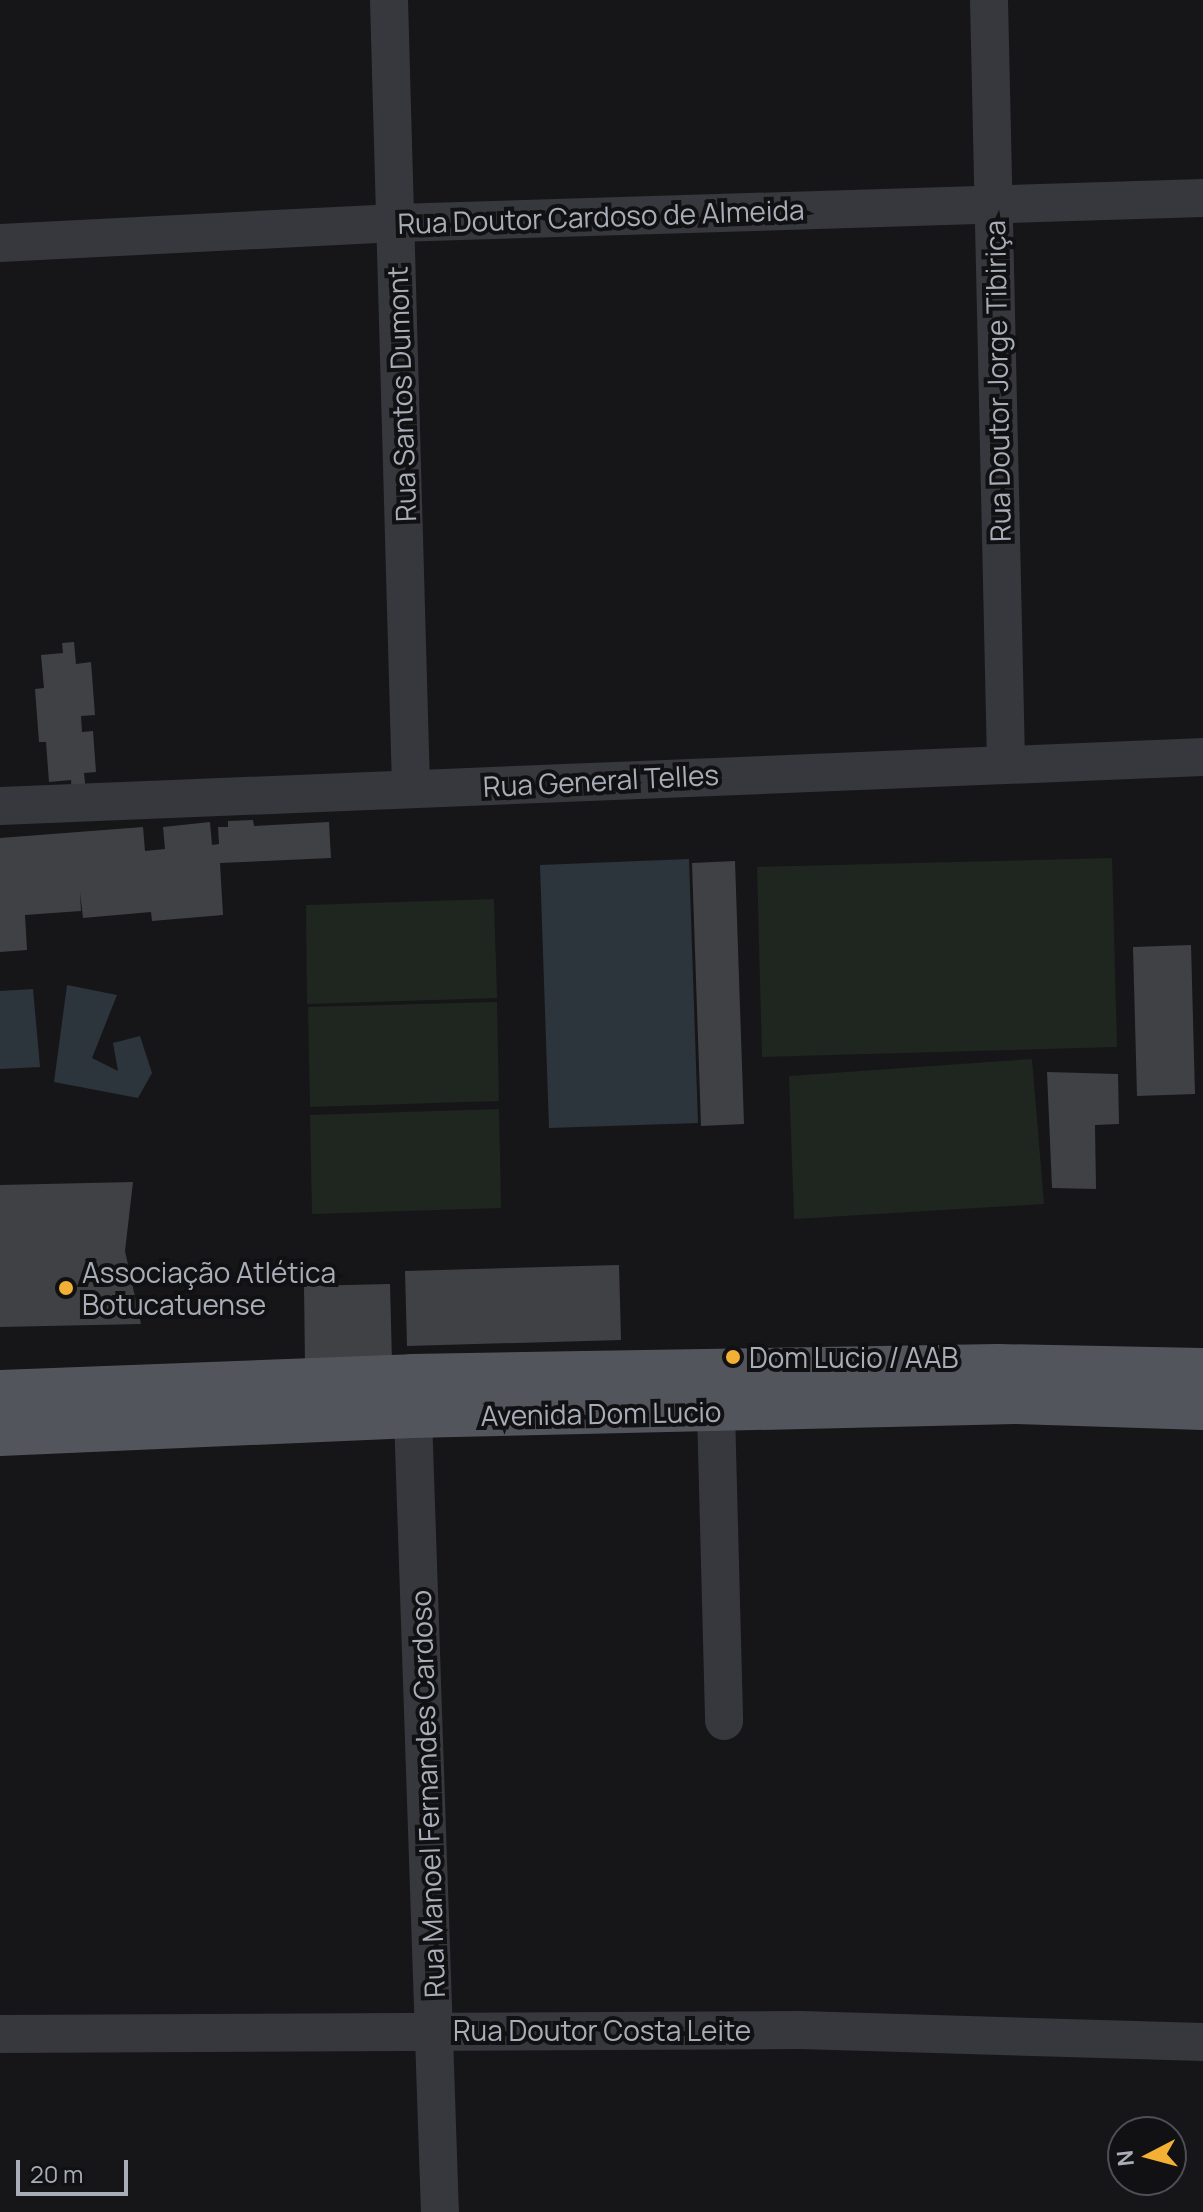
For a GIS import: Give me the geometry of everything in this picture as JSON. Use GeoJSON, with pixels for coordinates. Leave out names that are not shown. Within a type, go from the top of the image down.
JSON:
{"type":"FeatureCollection","features":[{"type":"Feature","properties":{"kind":"main road","name":"Avenida Dom Lucio"},"geometry":{"type":"LineString","coordinates":[[0,1434],[412,1396],[998,1366],[1203,1370]]}},
{"type":"Feature","properties":{"kind":"main road","name":"Avenida Dom Lucio"},"geometry":{"type":"LineString","coordinates":[[0,1392],[412,1396],[716,1411],[1015,1402],[1203,1408]]}},
{"type":"Feature","properties":{"kind":"street","name":"Rua Santos Dumont"},"geometry":{"type":"LineString","coordinates":[[389,0],[411,789]]}},
{"type":"Feature","properties":{"kind":"street","name":"Rua Doutor Jorge Tibiriça"},"geometry":{"type":"LineString","coordinates":[[989,0],[1006,762]]}},
{"type":"Feature","properties":{"kind":"street","name":"Rua Doutor Cardoso de Almeida"},"geometry":{"type":"LineString","coordinates":[[0,243],[396,223],[1203,198]]}},
{"type":"Feature","properties":{"kind":"street","name":"Rua General Telles"},"geometry":{"type":"LineString","coordinates":[[0,806],[1006,762],[1203,757]]}},
{"type":"Feature","properties":{"kind":"street","name":"Rua Manoel Fernandes Cardoso"},"geometry":{"type":"LineString","coordinates":[[412,1396],[440,2212]]}},
{"type":"Feature","properties":{"kind":"street"},"geometry":{"type":"LineString","coordinates":[[716,1411],[724,1721]]}},
{"type":"Feature","properties":{"kind":"street","name":"Rua Doutor Costa Leite"},"geometry":{"type":"LineString","coordinates":[[0,2034],[436,2029],[800,2030],[1203,2042]]}},
{"type":"Feature","properties":{"kind":"shaded area"},"geometry":{"type":"Polygon","coordinates":[[[1112,858],[1117,1047],[762,1057],[757,867],[1112,858]]]}},
{"type":"Feature","properties":{"kind":"shaded area"},"geometry":{"type":"Polygon","coordinates":[[[689,859],[698,1123],[549,1128],[540,865],[689,859]]]}},
{"type":"Feature","properties":{"kind":"shaded area"},"geometry":{"type":"Polygon","coordinates":[[[494,899],[497,998],[307,1004],[306,905],[494,899]]]}},
{"type":"Feature","properties":{"kind":"shaded area"},"geometry":{"type":"Polygon","coordinates":[[[67,985],[117,995],[92,1058],[118,1071],[113,1043],[140,1036],[152,1073],[138,1098],[54,1082],[67,985]]]}},
{"type":"Feature","properties":{"kind":"shaded area"},"geometry":{"type":"Polygon","coordinates":[[[33,989],[40,1067],[0,1069],[0,991],[33,989]]]}},
{"type":"Feature","properties":{"kind":"shaded area"},"geometry":{"type":"Polygon","coordinates":[[[497,1002],[499,1101],[310,1107],[308,1007],[497,1002]]]}},
{"type":"Feature","properties":{"kind":"shaded area"},"geometry":{"type":"Polygon","coordinates":[[[1032,1059],[1044,1204],[794,1219],[789,1076],[1032,1059]]]}},
{"type":"Feature","properties":{"kind":"shaded area"},"geometry":{"type":"Polygon","coordinates":[[[499,1109],[501,1208],[312,1214],[310,1115],[499,1109]]]}},
{"type":"Feature","properties":{"kind":"building"},"geometry":{"type":"Polygon","coordinates":[[[74,642],[76,664],[91,662],[95,715],[81,716],[82,732],[93,731],[96,772],[84,773],[86,792],[72,793],[71,780],[49,782],[46,742],[39,742],[35,689],[44,688],[41,655],[63,653],[62,643],[74,642]]]}},
{"type":"Feature","properties":{"kind":"building"},"geometry":{"type":"Polygon","coordinates":[[[253,820],[254,826],[329,822],[331,858],[220,863],[223,915],[152,921],[151,912],[83,918],[80,892],[81,911],[25,915],[27,950],[0,952],[0,838],[143,827],[145,851],[165,849],[163,827],[210,822],[212,845],[219,844],[218,827],[228,827],[228,821],[253,820]]]}},
{"type":"Feature","properties":{"kind":"building"},"geometry":{"type":"Polygon","coordinates":[[[735,861],[744,1124],[701,1126],[692,863],[735,861]]]}},
{"type":"Feature","properties":{"kind":"building"},"geometry":{"type":"Polygon","coordinates":[[[1191,945],[1195,1094],[1137,1096],[1133,947],[1191,945]]]}},
{"type":"Feature","properties":{"kind":"building"},"geometry":{"type":"Polygon","coordinates":[[[1047,1072],[1118,1074],[1119,1124],[1095,1125],[1096,1189],[1052,1188],[1047,1072]]]}},
{"type":"Feature","properties":{"kind":"building","name":"Associação Atlética Botucatuense"},"geometry":{"type":"Polygon","coordinates":[[[133,1182],[125,1251],[141,1324],[0,1327],[0,1185],[133,1182]]]}},
{"type":"Feature","properties":{"kind":"building"},"geometry":{"type":"Polygon","coordinates":[[[619,1265],[621,1340],[407,1346],[405,1271],[619,1265]]]}},
{"type":"Feature","properties":{"kind":"building"},"geometry":{"type":"Polygon","coordinates":[[[390,1284],[392,1362],[305,1364],[304,1286],[390,1284]]]}},
{"type":"Feature","properties":{"kind":"place","name":"Associação Atlética Botucatuense"},"geometry":{"type":"Point","coordinates":[66,1288]}},
{"type":"Feature","properties":{"kind":"place","name":"Dom Lucio / AAB"},"geometry":{"type":"Point","coordinates":[733,1357]}}]}
